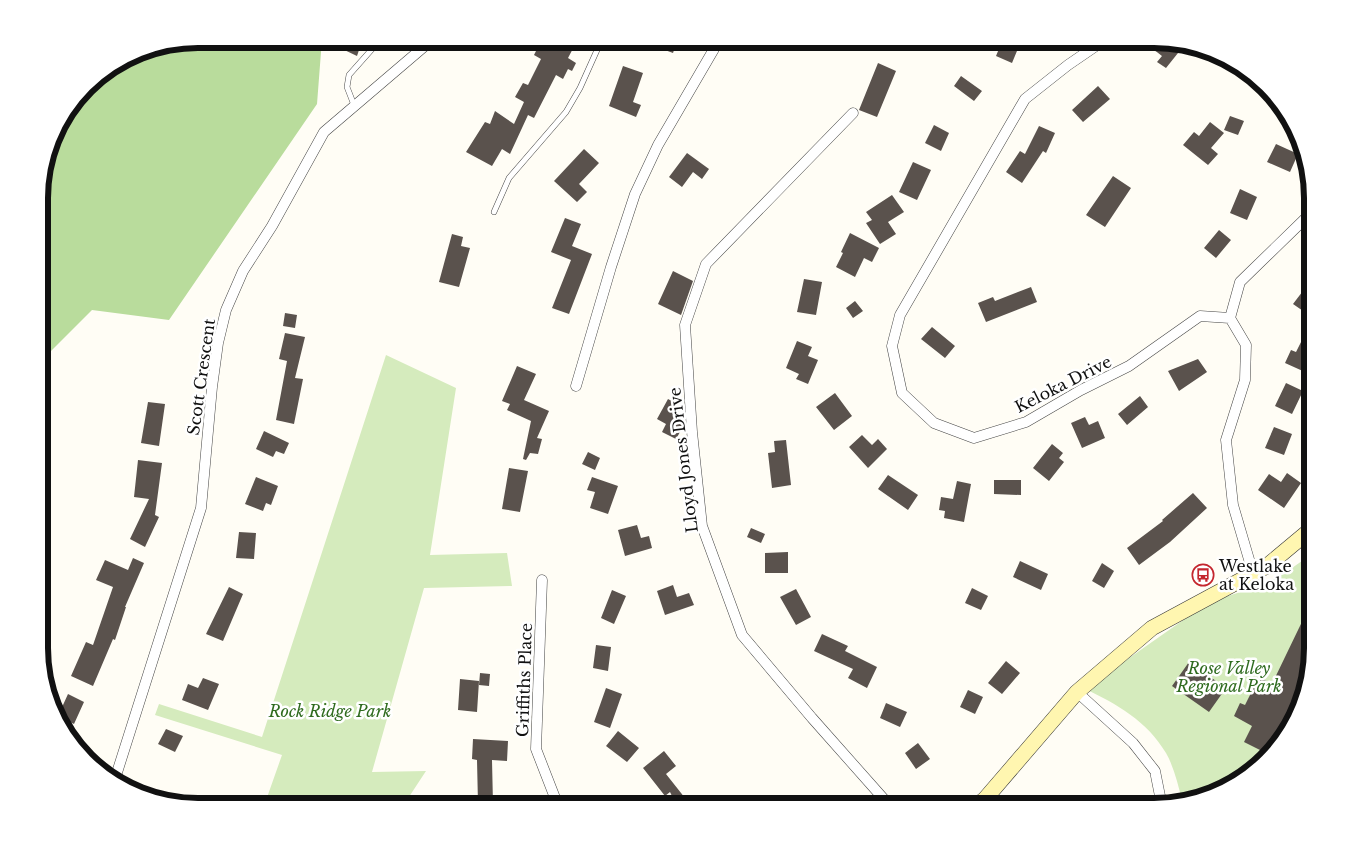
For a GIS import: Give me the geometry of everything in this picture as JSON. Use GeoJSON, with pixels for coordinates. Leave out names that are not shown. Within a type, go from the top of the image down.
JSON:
{"type":"FeatureCollection","features":[{"type":"Feature","properties":{"kind":"street"},"geometry":{"type":"LineString","coordinates":[[576,386],[635,194],[658,145],[714,47]]}},
{"type":"Feature","properties":{"kind":"street","name":"Keloka Drive"},"geometry":{"type":"LineString","coordinates":[[1094,47],[1025,99],[900,315],[892,346],[902,393],[934,423],[974,438],[1026,422],[1080,390],[1129,366],[1200,316],[1230,318]]}},
{"type":"Feature","properties":{"kind":"street","name":"Scott Crescent"},"geometry":{"type":"LineString","coordinates":[[117,774],[201,508],[212,388],[218,343],[226,310],[243,271],[272,226],[324,132],[423,48]]}},
{"type":"Feature","properties":{"kind":"street","name":"Lloyd Jones Drive"},"geometry":{"type":"LineString","coordinates":[[852,113],[706,264],[685,325],[692,432],[702,526],[742,635],[882,797]]}},
{"type":"Feature","properties":{"kind":"street"},"geometry":{"type":"LineString","coordinates":[[1253,573],[1233,505],[1226,440],[1245,380],[1246,345],[1230,318],[1240,282],[1303,221]]}},
{"type":"Feature","properties":{"kind":"street"},"geometry":{"type":"LineString","coordinates":[[987,797],[1077,692],[1152,628],[1267,566],[1303,536]]}},
{"type":"Feature","properties":{"kind":"street","name":"Griffiths Place"},"geometry":{"type":"LineString","coordinates":[[542,580],[536,749],[556,798]]}},
{"type":"Feature","properties":{"kind":"street"},"geometry":{"type":"LineString","coordinates":[[1077,692],[1133,743],[1155,771],[1160,797]]}},
{"type":"Feature","properties":{"kind":"lane"},"geometry":{"type":"LineString","coordinates":[[354,106],[347,87],[350,75],[373,48]]}},
{"type":"Feature","properties":{"kind":"lane"},"geometry":{"type":"LineString","coordinates":[[494,212],[509,178],[566,112],[580,88],[598,48]]}},
{"type":"Feature","properties":{"kind":"green space"},"geometry":{"type":"Polygon","coordinates":[[[188,48],[321,48],[317,104],[169,320],[92,310],[48,354],[49,178],[53,159],[63,131],[78,106],[91,91],[122,68],[140,59],[168,50],[188,48]]]}},
{"type":"Feature","properties":{"kind":"green space","name":"Rock Ridge Park"},"geometry":{"type":"Polygon","coordinates":[[[386,355],[456,388],[430,555],[507,553],[512,586],[424,588],[372,772],[426,771],[408,798],[267,798],[282,755],[155,715],[159,704],[262,737],[386,355]]]}},
{"type":"Feature","properties":{"kind":"green space","name":"Rose Valley Regional Park"},"geometry":{"type":"Polygon","coordinates":[[[1303,560],[1303,657],[1301,677],[1296,696],[1288,714],[1278,731],[1260,754],[1245,767],[1202,790],[1181,795],[1169,758],[1150,732],[1120,707],[1085,689],[1209,602],[1250,589],[1279,577],[1303,560]]]}},
{"type":"Feature","properties":{"kind":"building"},"geometry":{"type":"Polygon","coordinates":[[[675,47],[673,53],[658,48],[675,47]]]}},
{"type":"Feature","properties":{"kind":"building"},"geometry":{"type":"Polygon","coordinates":[[[1000,47],[1019,47],[1012,63],[996,56],[1000,47]]]}},
{"type":"Feature","properties":{"kind":"building"},"geometry":{"type":"Polygon","coordinates":[[[1154,47],[1180,50],[1166,68],[1157,62],[1162,56],[1153,49],[1154,47]]]}},
{"type":"Feature","properties":{"kind":"building"},"geometry":{"type":"Polygon","coordinates":[[[340,48],[360,48],[357,56],[340,48]]]}},
{"type":"Feature","properties":{"kind":"building"},"geometry":{"type":"Polygon","coordinates":[[[538,48],[546,51],[548,48],[573,48],[568,58],[576,63],[572,71],[568,69],[563,79],[556,75],[534,118],[528,115],[510,154],[502,149],[492,166],[466,152],[485,122],[490,124],[495,111],[514,124],[524,102],[515,97],[523,83],[528,85],[541,59],[534,55],[538,48]]]}},
{"type":"Feature","properties":{"kind":"building"},"geometry":{"type":"Polygon","coordinates":[[[1208,58],[1211,59],[1235,72],[1207,60],[1208,58]]]}},
{"type":"Feature","properties":{"kind":"building"},"geometry":{"type":"Polygon","coordinates":[[[878,63],[896,71],[877,117],[859,110],[878,63]]]}},
{"type":"Feature","properties":{"kind":"building"},"geometry":{"type":"Polygon","coordinates":[[[623,66],[643,73],[633,102],[641,105],[636,117],[609,106],[623,66]]]}},
{"type":"Feature","properties":{"kind":"building"},"geometry":{"type":"Polygon","coordinates":[[[961,76],[982,91],[974,101],[954,86],[961,76]]]}},
{"type":"Feature","properties":{"kind":"building"},"geometry":{"type":"Polygon","coordinates":[[[1098,86],[1110,99],[1083,122],[1072,110],[1098,86]]]}},
{"type":"Feature","properties":{"kind":"building"},"geometry":{"type":"Polygon","coordinates":[[[1230,116],[1244,121],[1238,135],[1224,130],[1230,116]]]}},
{"type":"Feature","properties":{"kind":"building"},"geometry":{"type":"Polygon","coordinates":[[[1210,122],[1224,133],[1211,148],[1218,154],[1208,165],[1183,145],[1194,132],[1199,136],[1210,122]]]}},
{"type":"Feature","properties":{"kind":"building"},"geometry":{"type":"Polygon","coordinates":[[[934,125],[949,133],[941,151],[925,143],[934,125]]]}},
{"type":"Feature","properties":{"kind":"building"},"geometry":{"type":"Polygon","coordinates":[[[1039,126],[1055,133],[1046,153],[1043,151],[1022,183],[1006,172],[1020,151],[1025,154],[1039,126]]]}},
{"type":"Feature","properties":{"kind":"building"},"geometry":{"type":"Polygon","coordinates":[[[1276,144],[1298,155],[1290,172],[1267,162],[1276,144]]]}},
{"type":"Feature","properties":{"kind":"building"},"geometry":{"type":"Polygon","coordinates":[[[584,149],[599,163],[579,184],[587,192],[577,202],[554,181],[584,149]]]}},
{"type":"Feature","properties":{"kind":"building"},"geometry":{"type":"Polygon","coordinates":[[[687,153],[709,169],[702,179],[693,172],[682,187],[669,177],[687,153]]]}},
{"type":"Feature","properties":{"kind":"building"},"geometry":{"type":"Polygon","coordinates":[[[913,162],[931,170],[917,200],[899,192],[913,162]]]}},
{"type":"Feature","properties":{"kind":"building"},"geometry":{"type":"Polygon","coordinates":[[[1113,176],[1131,188],[1105,227],[1086,215],[1113,176]]]}},
{"type":"Feature","properties":{"kind":"building"},"geometry":{"type":"Polygon","coordinates":[[[1240,189],[1257,197],[1247,220],[1230,213],[1240,189]]]}},
{"type":"Feature","properties":{"kind":"building"},"geometry":{"type":"Polygon","coordinates":[[[892,195],[904,212],[888,222],[896,234],[880,244],[866,223],[872,220],[866,212],[892,195]]]}},
{"type":"Feature","properties":{"kind":"building"},"geometry":{"type":"Polygon","coordinates":[[[565,218],[581,224],[572,246],[592,254],[569,314],[552,308],[571,260],[551,252],[565,218]]]}},
{"type":"Feature","properties":{"kind":"building"},"geometry":{"type":"Polygon","coordinates":[[[1219,230],[1231,240],[1216,258],[1204,248],[1219,230]]]}},
{"type":"Feature","properties":{"kind":"building"},"geometry":{"type":"Polygon","coordinates":[[[850,233],[879,248],[872,262],[864,258],[855,277],[836,267],[850,233]]]}},
{"type":"Feature","properties":{"kind":"building"},"geometry":{"type":"Polygon","coordinates":[[[452,234],[463,237],[461,246],[470,248],[459,287],[439,282],[452,234]]]}},
{"type":"Feature","properties":{"kind":"building"},"geometry":{"type":"Polygon","coordinates":[[[673,271],[693,281],[681,315],[658,304],[673,271]]]}},
{"type":"Feature","properties":{"kind":"building"},"geometry":{"type":"Polygon","coordinates":[[[804,279],[822,282],[816,315],[797,312],[804,279]]]}},
{"type":"Feature","properties":{"kind":"building"},"geometry":{"type":"Polygon","coordinates":[[[1031,287],[1037,302],[986,322],[978,303],[993,297],[995,301],[1031,287]]]}},
{"type":"Feature","properties":{"kind":"building"},"geometry":{"type":"Polygon","coordinates":[[[1303,291],[1303,311],[1293,304],[1303,291]]]}},
{"type":"Feature","properties":{"kind":"building"},"geometry":{"type":"Polygon","coordinates":[[[855,301],[863,311],[853,318],[846,308],[855,301]]]}},
{"type":"Feature","properties":{"kind":"building"},"geometry":{"type":"Polygon","coordinates":[[[285,313],[297,315],[295,328],[283,326],[285,313]]]}},
{"type":"Feature","properties":{"kind":"building"},"geometry":{"type":"Polygon","coordinates":[[[932,327],[955,346],[945,358],[921,339],[932,327]]]}},
{"type":"Feature","properties":{"kind":"building"},"geometry":{"type":"Polygon","coordinates":[[[285,333],[305,337],[295,378],[303,379],[294,424],[276,420],[287,361],[279,359],[285,333]]]}},
{"type":"Feature","properties":{"kind":"building"},"geometry":{"type":"Polygon","coordinates":[[[1303,340],[1303,371],[1285,363],[1291,350],[1296,352],[1303,340]]]}},
{"type":"Feature","properties":{"kind":"building"},"geometry":{"type":"Polygon","coordinates":[[[797,341],[812,347],[808,356],[818,360],[808,384],[796,379],[799,374],[786,368],[797,341]]]}},
{"type":"Feature","properties":{"kind":"building"},"geometry":{"type":"Polygon","coordinates":[[[1198,359],[1207,372],[1179,391],[1168,371],[1198,359]]]}},
{"type":"Feature","properties":{"kind":"building"},"geometry":{"type":"Polygon","coordinates":[[[517,366],[536,374],[524,400],[549,411],[537,438],[542,439],[538,454],[530,453],[526,460],[523,459],[531,421],[507,410],[510,404],[502,401],[517,366]]]}},
{"type":"Feature","properties":{"kind":"building"},"geometry":{"type":"Polygon","coordinates":[[[1286,383],[1303,391],[1292,414],[1275,406],[1286,383]]]}},
{"type":"Feature","properties":{"kind":"building"},"geometry":{"type":"Polygon","coordinates":[[[835,393],[852,416],[834,430],[816,407],[835,393]]]}},
{"type":"Feature","properties":{"kind":"building"},"geometry":{"type":"Polygon","coordinates":[[[1140,396],[1148,407],[1127,425],[1118,414],[1140,396]]]}},
{"type":"Feature","properties":{"kind":"building"},"geometry":{"type":"Polygon","coordinates":[[[668,399],[681,406],[674,420],[684,425],[676,439],[662,432],[666,424],[657,419],[668,399]]]}},
{"type":"Feature","properties":{"kind":"building"},"geometry":{"type":"Polygon","coordinates":[[[148,402],[165,404],[159,446],[141,443],[148,402]]]}},
{"type":"Feature","properties":{"kind":"building"},"geometry":{"type":"Polygon","coordinates":[[[1085,417],[1089,425],[1098,421],[1105,438],[1082,448],[1071,423],[1085,417]]]}},
{"type":"Feature","properties":{"kind":"building"},"geometry":{"type":"Polygon","coordinates":[[[1274,427],[1292,434],[1284,455],[1265,448],[1274,427]]]}},
{"type":"Feature","properties":{"kind":"building"},"geometry":{"type":"Polygon","coordinates":[[[264,431],[289,443],[284,454],[276,451],[273,457],[256,449],[264,431]]]}},
{"type":"Feature","properties":{"kind":"building"},"geometry":{"type":"Polygon","coordinates":[[[862,435],[872,445],[878,439],[887,449],[868,468],[849,447],[862,435]]]}},
{"type":"Feature","properties":{"kind":"building"},"geometry":{"type":"Polygon","coordinates":[[[786,440],[791,485],[772,488],[768,453],[775,452],[774,441],[786,440]]]}},
{"type":"Feature","properties":{"kind":"building"},"geometry":{"type":"Polygon","coordinates":[[[1052,444],[1063,453],[1059,458],[1064,462],[1049,481],[1033,468],[1052,444]]]}},
{"type":"Feature","properties":{"kind":"building"},"geometry":{"type":"Polygon","coordinates":[[[588,452],[600,458],[595,470],[582,464],[588,452]]]}},
{"type":"Feature","properties":{"kind":"building"},"geometry":{"type":"Polygon","coordinates":[[[138,460],[162,463],[155,515],[159,517],[145,547],[130,539],[149,499],[134,497],[138,460]]]}},
{"type":"Feature","properties":{"kind":"building"},"geometry":{"type":"Polygon","coordinates":[[[509,468],[528,471],[520,512],[502,509],[509,468]]]}},
{"type":"Feature","properties":{"kind":"building"},"geometry":{"type":"Polygon","coordinates":[[[1287,473],[1301,483],[1284,508],[1258,490],[1269,474],[1281,482],[1287,473]]]}},
{"type":"Feature","properties":{"kind":"building"},"geometry":{"type":"Polygon","coordinates":[[[888,475],[918,495],[908,510],[878,489],[888,475]]]}},
{"type":"Feature","properties":{"kind":"building"},"geometry":{"type":"Polygon","coordinates":[[[256,477],[278,486],[271,505],[266,503],[263,511],[245,504],[256,477]]]}},
{"type":"Feature","properties":{"kind":"building"},"geometry":{"type":"Polygon","coordinates":[[[592,477],[618,486],[608,514],[590,508],[595,492],[587,490],[592,477]]]}},
{"type":"Feature","properties":{"kind":"building"},"geometry":{"type":"Polygon","coordinates":[[[994,480],[1021,480],[1021,495],[994,494],[994,480]]]}},
{"type":"Feature","properties":{"kind":"building"},"geometry":{"type":"Polygon","coordinates":[[[957,481],[971,484],[964,522],[944,518],[945,511],[939,510],[941,497],[953,499],[957,481]]]}},
{"type":"Feature","properties":{"kind":"building"},"geometry":{"type":"Polygon","coordinates":[[[1193,493],[1207,508],[1170,542],[1139,565],[1127,548],[1163,521],[1193,493]]]}},
{"type":"Feature","properties":{"kind":"building"},"geometry":{"type":"Polygon","coordinates":[[[637,525],[641,538],[649,536],[652,548],[625,556],[618,530],[637,525]]]}},
{"type":"Feature","properties":{"kind":"building"},"geometry":{"type":"Polygon","coordinates":[[[751,528],[765,534],[761,543],[747,537],[751,528]]]}},
{"type":"Feature","properties":{"kind":"building"},"geometry":{"type":"Polygon","coordinates":[[[239,532],[256,533],[254,559],[236,558],[239,532]]]}},
{"type":"Feature","properties":{"kind":"building"},"geometry":{"type":"Polygon","coordinates":[[[788,552],[788,573],[765,573],[765,553],[788,552]]]}},
{"type":"Feature","properties":{"kind":"building"},"geometry":{"type":"Polygon","coordinates":[[[133,558],[144,563],[125,607],[115,640],[113,639],[93,686],[71,676],[86,642],[93,645],[113,587],[96,580],[105,560],[128,570],[133,558]]]}},
{"type":"Feature","properties":{"kind":"building"},"geometry":{"type":"Polygon","coordinates":[[[1020,561],[1048,574],[1041,590],[1013,577],[1020,561]]]}},
{"type":"Feature","properties":{"kind":"building"},"geometry":{"type":"Polygon","coordinates":[[[1102,563],[1114,571],[1104,588],[1092,581],[1102,563]]]}},
{"type":"Feature","properties":{"kind":"building"},"geometry":{"type":"Polygon","coordinates":[[[673,585],[677,597],[689,593],[694,605],[665,615],[657,591],[673,585]]]}},
{"type":"Feature","properties":{"kind":"building"},"geometry":{"type":"Polygon","coordinates":[[[229,587],[243,594],[223,641],[206,634],[229,587]]]}},
{"type":"Feature","properties":{"kind":"building"},"geometry":{"type":"Polygon","coordinates":[[[972,588],[988,596],[981,610],[965,603],[972,588]]]}},
{"type":"Feature","properties":{"kind":"building"},"geometry":{"type":"Polygon","coordinates":[[[796,589],[811,617],[796,625],[780,597],[796,589]]]}},
{"type":"Feature","properties":{"kind":"building"},"geometry":{"type":"Polygon","coordinates":[[[612,590],[626,596],[614,624],[601,618],[612,590]]]}},
{"type":"Feature","properties":{"kind":"building"},"geometry":{"type":"Polygon","coordinates":[[[1303,620],[1303,657],[1301,677],[1296,696],[1278,731],[1262,751],[1244,742],[1252,726],[1234,716],[1240,703],[1245,705],[1259,677],[1272,684],[1303,620]]]}},
{"type":"Feature","properties":{"kind":"building"},"geometry":{"type":"Polygon","coordinates":[[[822,634],[848,646],[845,651],[877,667],[867,688],[848,678],[853,669],[814,651],[822,634]]]}},
{"type":"Feature","properties":{"kind":"building"},"geometry":{"type":"Polygon","coordinates":[[[596,645],[611,647],[608,671],[593,668],[596,645]]]}},
{"type":"Feature","properties":{"kind":"building"},"geometry":{"type":"Polygon","coordinates":[[[1006,661],[1020,673],[1002,694],[988,683],[1006,661]]]}},
{"type":"Feature","properties":{"kind":"building"},"geometry":{"type":"Polygon","coordinates":[[[1189,662],[1226,688],[1209,712],[1172,686],[1189,662]]]}},
{"type":"Feature","properties":{"kind":"building"},"geometry":{"type":"Polygon","coordinates":[[[480,673],[490,674],[489,686],[479,685],[480,673]]]}},
{"type":"Feature","properties":{"kind":"building"},"geometry":{"type":"Polygon","coordinates":[[[203,678],[219,684],[208,710],[182,700],[188,684],[198,688],[203,678]]]}},
{"type":"Feature","properties":{"kind":"building"},"geometry":{"type":"Polygon","coordinates":[[[460,679],[479,681],[477,712],[458,710],[460,679]]]}},
{"type":"Feature","properties":{"kind":"building"},"geometry":{"type":"Polygon","coordinates":[[[606,688],[622,694],[610,728],[594,722],[606,688]]]}},
{"type":"Feature","properties":{"kind":"building"},"geometry":{"type":"Polygon","coordinates":[[[968,690],[983,697],[975,714],[960,707],[968,690]]]}},
{"type":"Feature","properties":{"kind":"building"},"geometry":{"type":"Polygon","coordinates":[[[68,694],[84,702],[74,724],[67,720],[61,709],[68,694]]]}},
{"type":"Feature","properties":{"kind":"building"},"geometry":{"type":"Polygon","coordinates":[[[886,703],[907,712],[900,727],[880,718],[886,703]]]}},
{"type":"Feature","properties":{"kind":"building"},"geometry":{"type":"Polygon","coordinates":[[[166,729],[183,736],[175,752],[158,744],[166,729]]]}},
{"type":"Feature","properties":{"kind":"building"},"geometry":{"type":"Polygon","coordinates":[[[618,731],[639,748],[627,762],[606,746],[618,731]]]}},
{"type":"Feature","properties":{"kind":"building"},"geometry":{"type":"Polygon","coordinates":[[[473,739],[508,741],[507,761],[492,760],[493,798],[478,798],[477,760],[472,759],[473,739]]]}},
{"type":"Feature","properties":{"kind":"building"},"geometry":{"type":"Polygon","coordinates":[[[918,743],[930,759],[916,769],[905,753],[918,743]]]}},
{"type":"Feature","properties":{"kind":"building"},"geometry":{"type":"Polygon","coordinates":[[[664,751],[676,766],[666,774],[685,797],[673,798],[670,792],[665,796],[643,768],[664,751]]]}},
{"type":"Feature","properties":{"kind":"place","name":"Westlake at Keloka"},"geometry":{"type":"Point","coordinates":[1203,575]}}]}
